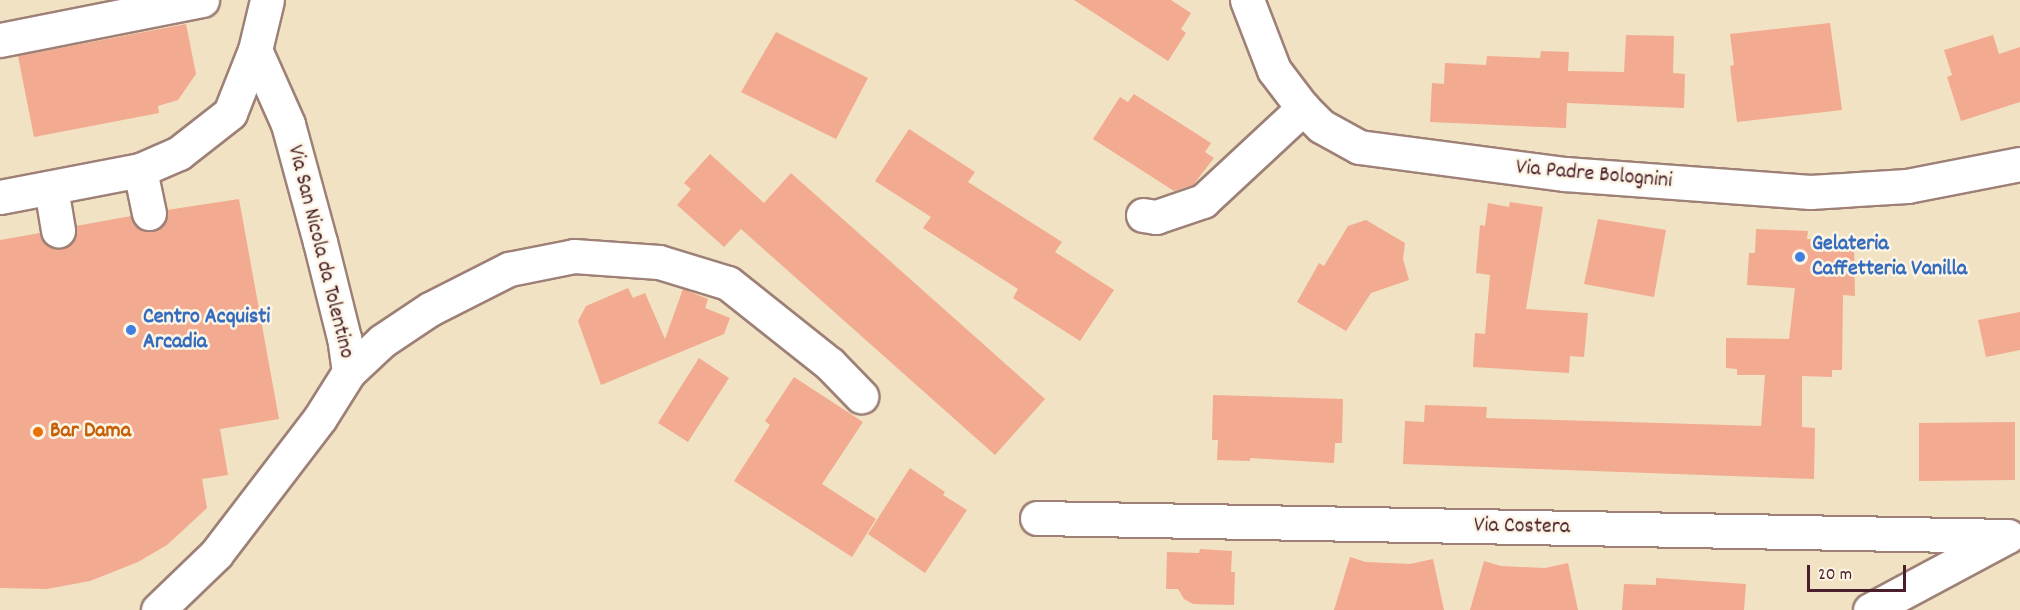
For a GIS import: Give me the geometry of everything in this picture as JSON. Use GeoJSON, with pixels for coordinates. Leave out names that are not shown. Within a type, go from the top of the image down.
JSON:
{"type":"FeatureCollection","features":[{"type":"Feature","properties":{"kind":"street"},"geometry":{"type":"LineString","coordinates":[[0,40],[202,0]]}},
{"type":"Feature","properties":{"kind":"street"},"geometry":{"type":"LineString","coordinates":[[0,197],[140,170],[179,153],[230,113],[255,50],[267,0]]}},
{"type":"Feature","properties":{"kind":"street","name":"Via Padre Bolognini"},"geometry":{"type":"LineString","coordinates":[[1246,0],[1274,70],[1303,108],[1321,126],[1359,147],[1565,174],[1810,192],[1907,186],[2020,164]]}},
{"type":"Feature","properties":{"kind":"street","name":"Via San Nicola da Tolentino"},"geometry":{"type":"LineString","coordinates":[[158,610],[216,554],[320,418],[349,372],[326,264],[288,124],[255,50]]}},
{"type":"Feature","properties":{"kind":"street"},"geometry":{"type":"LineString","coordinates":[[1143,215],[1156,217],[1203,201],[1303,108]]}},
{"type":"Feature","properties":{"kind":"street"},"geometry":{"type":"LineString","coordinates":[[140,170],[148,213]]}},
{"type":"Feature","properties":{"kind":"street"},"geometry":{"type":"LineString","coordinates":[[51,188],[58,230]]}},
{"type":"Feature","properties":{"kind":"street"},"geometry":{"type":"LineString","coordinates":[[349,372],[382,341],[430,309],[509,269],[574,256],[659,262],[728,283],[830,364],[861,396]]}},
{"type":"Feature","properties":{"kind":"street","name":"Via Costera"},"geometry":{"type":"LineString","coordinates":[[1037,518],[2014,533]]}},
{"type":"Feature","properties":{"kind":"street"},"geometry":{"type":"LineString","coordinates":[[1870,610],[2014,533]]}},
{"type":"Feature","properties":{"kind":"building"},"geometry":{"type":"Polygon","coordinates":[[[1074,0],[1171,0],[1191,13],[1181,29],[1186,33],[1168,61],[1074,0]]]}},
{"type":"Feature","properties":{"kind":"building"},"geometry":{"type":"Polygon","coordinates":[[[1830,23],[1842,110],[1737,122],[1730,66],[1734,65],[1730,34],[1830,23]]]}},
{"type":"Feature","properties":{"kind":"building"},"geometry":{"type":"Polygon","coordinates":[[[186,24],[196,74],[178,100],[158,106],[159,113],[34,137],[18,56],[186,24]]]}},
{"type":"Feature","properties":{"kind":"building"},"geometry":{"type":"Polygon","coordinates":[[[776,32],[868,78],[836,139],[741,92],[776,32]]]}},
{"type":"Feature","properties":{"kind":"building"},"geometry":{"type":"Polygon","coordinates":[[[1626,35],[1674,36],[1673,73],[1685,74],[1684,108],[1567,103],[1566,128],[1430,122],[1432,83],[1444,84],[1445,63],[1486,65],[1487,56],[1540,58],[1541,51],[1569,52],[1568,71],[1624,72],[1626,35]]]}},
{"type":"Feature","properties":{"kind":"building"},"geometry":{"type":"Polygon","coordinates":[[[1993,35],[1999,54],[2020,47],[2020,102],[1961,121],[1947,77],[1952,75],[1944,50],[1993,35]]]}},
{"type":"Feature","properties":{"kind":"building"},"geometry":{"type":"Polygon","coordinates":[[[1134,94],[1211,143],[1205,152],[1214,158],[1193,185],[1174,191],[1093,139],[1120,97],[1128,102],[1134,94]]]}},
{"type":"Feature","properties":{"kind":"building"},"geometry":{"type":"Polygon","coordinates":[[[909,129],[975,172],[968,182],[1062,242],[1055,252],[1114,290],[1080,341],[1013,298],[1018,289],[923,228],[931,217],[875,181],[909,129]]]}},
{"type":"Feature","properties":{"kind":"building"},"geometry":{"type":"Polygon","coordinates":[[[710,154],[764,203],[791,173],[1045,399],[995,455],[741,229],[724,247],[677,205],[691,189],[684,183],[710,154]]]}},
{"type":"Feature","properties":{"kind":"building","name":"Centro Acquisti Arcadia"},"geometry":{"type":"Polygon","coordinates":[[[239,199],[279,419],[220,429],[228,475],[202,479],[207,508],[167,545],[138,562],[90,581],[47,589],[0,588],[0,240],[40,233],[43,241],[51,247],[62,248],[70,244],[75,237],[76,226],[131,216],[135,226],[143,231],[152,231],[162,227],[167,219],[167,210],[239,199]]]}},
{"type":"Feature","properties":{"kind":"building"},"geometry":{"type":"Polygon","coordinates":[[[1510,202],[1543,207],[1526,309],[1588,313],[1584,357],[1570,356],[1569,373],[1473,367],[1475,333],[1485,334],[1490,275],[1476,273],[1480,225],[1485,226],[1488,203],[1509,207],[1510,202]]]}},
{"type":"Feature","properties":{"kind":"building"},"geometry":{"type":"Polygon","coordinates":[[[1598,219],[1666,230],[1654,297],[1584,284],[1598,219]]]}},
{"type":"Feature","properties":{"kind":"building"},"geometry":{"type":"Polygon","coordinates":[[[1366,220],[1405,243],[1403,259],[1409,280],[1371,293],[1346,331],[1297,302],[1319,263],[1324,266],[1348,226],[1366,220]]]}},
{"type":"Feature","properties":{"kind":"building"},"geometry":{"type":"Polygon","coordinates":[[[1756,229],[1808,231],[1807,239],[1854,242],[1855,296],[1843,295],[1842,370],[1832,370],[1832,377],[1802,376],[1802,427],[1815,428],[1814,479],[1403,464],[1405,421],[1424,422],[1425,405],[1487,407],[1486,418],[1761,426],[1765,375],[1737,375],[1737,369],[1726,368],[1726,338],[1789,339],[1795,288],[1747,285],[1749,253],[1755,253],[1756,229]]]}},
{"type":"Feature","properties":{"kind":"building"},"geometry":{"type":"Polygon","coordinates":[[[628,288],[633,298],[645,293],[665,339],[683,289],[708,299],[705,308],[730,318],[724,334],[601,385],[578,321],[586,306],[628,288]]]}},
{"type":"Feature","properties":{"kind":"building"},"geometry":{"type":"Polygon","coordinates":[[[2020,312],[2020,350],[1986,357],[1978,320],[2020,312]]]}},
{"type":"Feature","properties":{"kind":"building"},"geometry":{"type":"Polygon","coordinates":[[[699,358],[729,378],[688,442],[658,423],[699,358]]]}},
{"type":"Feature","properties":{"kind":"building"},"geometry":{"type":"Polygon","coordinates":[[[794,377],[863,422],[822,484],[876,519],[852,557],[734,481],[770,425],[765,421],[794,377]]]}},
{"type":"Feature","properties":{"kind":"building"},"geometry":{"type":"Polygon","coordinates":[[[1213,395],[1343,399],[1342,443],[1335,443],[1334,463],[1250,458],[1250,461],[1217,460],[1218,440],[1212,440],[1213,395]]]}},
{"type":"Feature","properties":{"kind":"building"},"geometry":{"type":"Polygon","coordinates":[[[2015,422],[2015,480],[1919,481],[1919,423],[2015,422]]]}},
{"type":"Feature","properties":{"kind":"building"},"geometry":{"type":"Polygon","coordinates":[[[910,468],[945,492],[943,495],[967,510],[925,573],[868,534],[910,468]]]}},
{"type":"Feature","properties":{"kind":"building"},"geometry":{"type":"Polygon","coordinates":[[[1200,549],[1232,551],[1231,572],[1235,572],[1234,605],[1193,604],[1184,599],[1178,589],[1166,589],[1167,552],[1199,553],[1200,549]]]}},
{"type":"Feature","properties":{"kind":"building"},"geometry":{"type":"Polygon","coordinates":[[[1350,557],[1366,562],[1410,564],[1433,559],[1444,610],[1334,610],[1350,557]]]}},
{"type":"Feature","properties":{"kind":"building"},"geometry":{"type":"Polygon","coordinates":[[[1484,561],[1501,566],[1545,568],[1568,563],[1578,610],[1470,610],[1484,561]]]}},
{"type":"Feature","properties":{"kind":"building"},"geometry":{"type":"Polygon","coordinates":[[[1656,578],[1746,584],[1744,610],[1622,610],[1624,584],[1656,585],[1656,578]]]}},
{"type":"Feature","properties":{"kind":"place","name":"Gelateria Caffetteria Vanilla"},"geometry":{"type":"Point","coordinates":[1800,257]}},
{"type":"Feature","properties":{"kind":"place","name":"Centro Acquisti Arcadia"},"geometry":{"type":"Point","coordinates":[131,330]}},
{"type":"Feature","properties":{"kind":"place","name":"Bar Dama"},"geometry":{"type":"Point","coordinates":[38,432]}}]}
